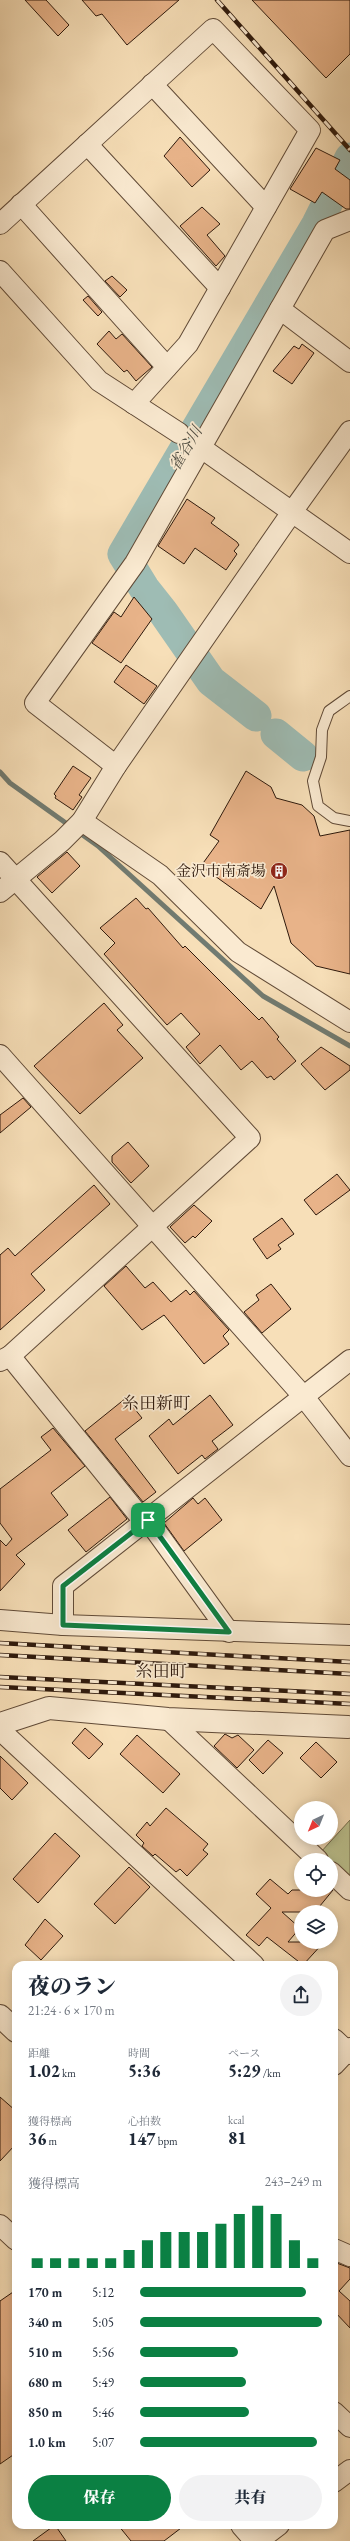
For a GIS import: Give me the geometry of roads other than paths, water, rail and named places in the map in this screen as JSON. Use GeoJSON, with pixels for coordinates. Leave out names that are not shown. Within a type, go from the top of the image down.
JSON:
{"type":"FeatureCollection","features":[{"type":"Feature","properties":{"kind":"street"},"geometry":{"type":"LineString","coordinates":[[0,224],[213,29],[310,130],[188,344],[134,404]]}},
{"type":"Feature","properties":{"kind":"street"},"geometry":{"type":"LineString","coordinates":[[152,84],[266,207]]}},
{"type":"Feature","properties":{"kind":"street"},"geometry":{"type":"LineString","coordinates":[[87,144],[220,288]]}},
{"type":"Feature","properties":{"kind":"street"},"geometry":{"type":"LineString","coordinates":[[21,204],[167,367]]}},
{"type":"Feature","properties":{"kind":"street"},"geometry":{"type":"LineString","coordinates":[[116,766],[35,703],[130,570],[325,230],[350,220]]}},
{"type":"Feature","properties":{"kind":"street"},"geometry":{"type":"LineString","coordinates":[[0,271],[99,381],[179,433]]}},
{"type":"Feature","properties":{"kind":"street"},"geometry":{"type":"LineString","coordinates":[[280,309],[350,362]]}},
{"type":"Feature","properties":{"kind":"street"},"geometry":{"type":"LineString","coordinates":[[0,892],[62,841],[79,824],[116,766],[195,651],[350,431]]}},
{"type":"Feature","properties":{"kind":"street"},"geometry":{"type":"LineString","coordinates":[[200,448],[350,553]]}},
{"type":"Feature","properties":{"kind":"street"},"geometry":{"type":"LineString","coordinates":[[79,824],[160,875],[238,952],[349,1021]]}},
{"type":"Feature","properties":{"kind":"street"},"geometry":{"type":"LineString","coordinates":[[0,862],[250,1138],[5,1359],[137,1513],[148,1520],[229,1632]]}},
{"type":"Feature","properties":{"kind":"street"},"geometry":{"type":"LineString","coordinates":[[0,1055],[304,1397],[350,1456]]}},
{"type":"Feature","properties":{"kind":"street"},"geometry":{"type":"LineString","coordinates":[[63,1625],[63,1586],[350,1360]]}},
{"type":"Feature","properties":{"kind":"street"},"geometry":{"type":"LineString","coordinates":[[0,1620],[63,1625],[229,1632],[350,1635]]}},
{"type":"Feature","properties":{"kind":"street"},"geometry":{"type":"LineString","coordinates":[[0,1724],[49,1708],[168,1719],[349,1728]]}},
{"type":"Feature","properties":{"kind":"street"},"geometry":{"type":"LineString","coordinates":[[168,1719],[311,1853]]}},
{"type":"Feature","properties":{"kind":"street"},"geometry":{"type":"LineString","coordinates":[[0,1730],[250,1961]]}},
{"type":"Feature","properties":{"kind":"street"},"geometry":{"type":"LineString","coordinates":[[338,1879],[350,1890]]}},
{"type":"Feature","properties":{"kind":"street"},"geometry":{"type":"LineString","coordinates":[[0,2016],[12,2027]]}},
{"type":"Feature","properties":{"kind":"street"},"geometry":{"type":"LineString","coordinates":[[0,2225],[12,2236]]}},
{"type":"Feature","properties":{"kind":"street"},"geometry":{"type":"LineString","coordinates":[[338,2251],[350,2256]]}},
{"type":"Feature","properties":{"kind":"street"},"geometry":{"type":"LineString","coordinates":[[338,2416],[350,2427]]}},
{"type":"Feature","properties":{"kind":"street"},"geometry":{"type":"LineString","coordinates":[[338,2479],[350,2470]]}},
{"type":"Feature","properties":{"kind":"street"},"geometry":{"type":"LineString","coordinates":[[246,2529],[257,2541],[274,2529]]}},
{"type":"Feature","properties":{"kind":"lane"},"geometry":{"type":"LineString","coordinates":[[350,696],[329,711],[322,730],[321,757],[313,781],[318,806],[334,818],[350,822]]}},
{"type":"Feature","properties":{"kind":"waterway","name":"雀谷川"},"geometry":{"type":"LineString","coordinates":[[256,716],[211,681],[163,612],[144,588],[123,554],[317,224],[350,158]]}},
{"type":"Feature","properties":{"kind":"waterway","name":"雀谷川"},"geometry":{"type":"LineString","coordinates":[[276,734],[303,756]]}},
{"type":"Feature","properties":{"kind":"waterway"},"geometry":{"type":"LineString","coordinates":[[0,772],[10,783],[70,826]]}},
{"type":"Feature","properties":{"kind":"waterway"},"geometry":{"type":"LineString","coordinates":[[77,831],[98,846],[263,996],[350,1046]]}},
{"type":"Feature","properties":{"kind":"railway"},"geometry":{"type":"LineString","coordinates":[[217,0],[350,150]]}},
{"type":"Feature","properties":{"kind":"railway"},"geometry":{"type":"LineString","coordinates":[[0,1643],[350,1662]]}},
{"type":"Feature","properties":{"kind":"railway"},"geometry":{"type":"LineString","coordinates":[[0,1655],[350,1674]]}},
{"type":"Feature","properties":{"kind":"railway"},"geometry":{"type":"LineString","coordinates":[[0,1677],[350,1694]]}},
{"type":"Feature","properties":{"kind":"railway"},"geometry":{"type":"LineString","coordinates":[[0,1687],[350,1704]]}},
{"type":"Feature","properties":{"kind":"place","name":"金沢市南斎場"},"geometry":{"type":"Point","coordinates":[279,871]}},
{"type":"Feature","properties":{"kind":"district","name":"糸田新町"},"geometry":{"type":"Point","coordinates":[156,1403]}},
{"type":"Feature","properties":{"kind":"district","name":"糸田町"},"geometry":{"type":"Point","coordinates":[161,1671]}}]}
